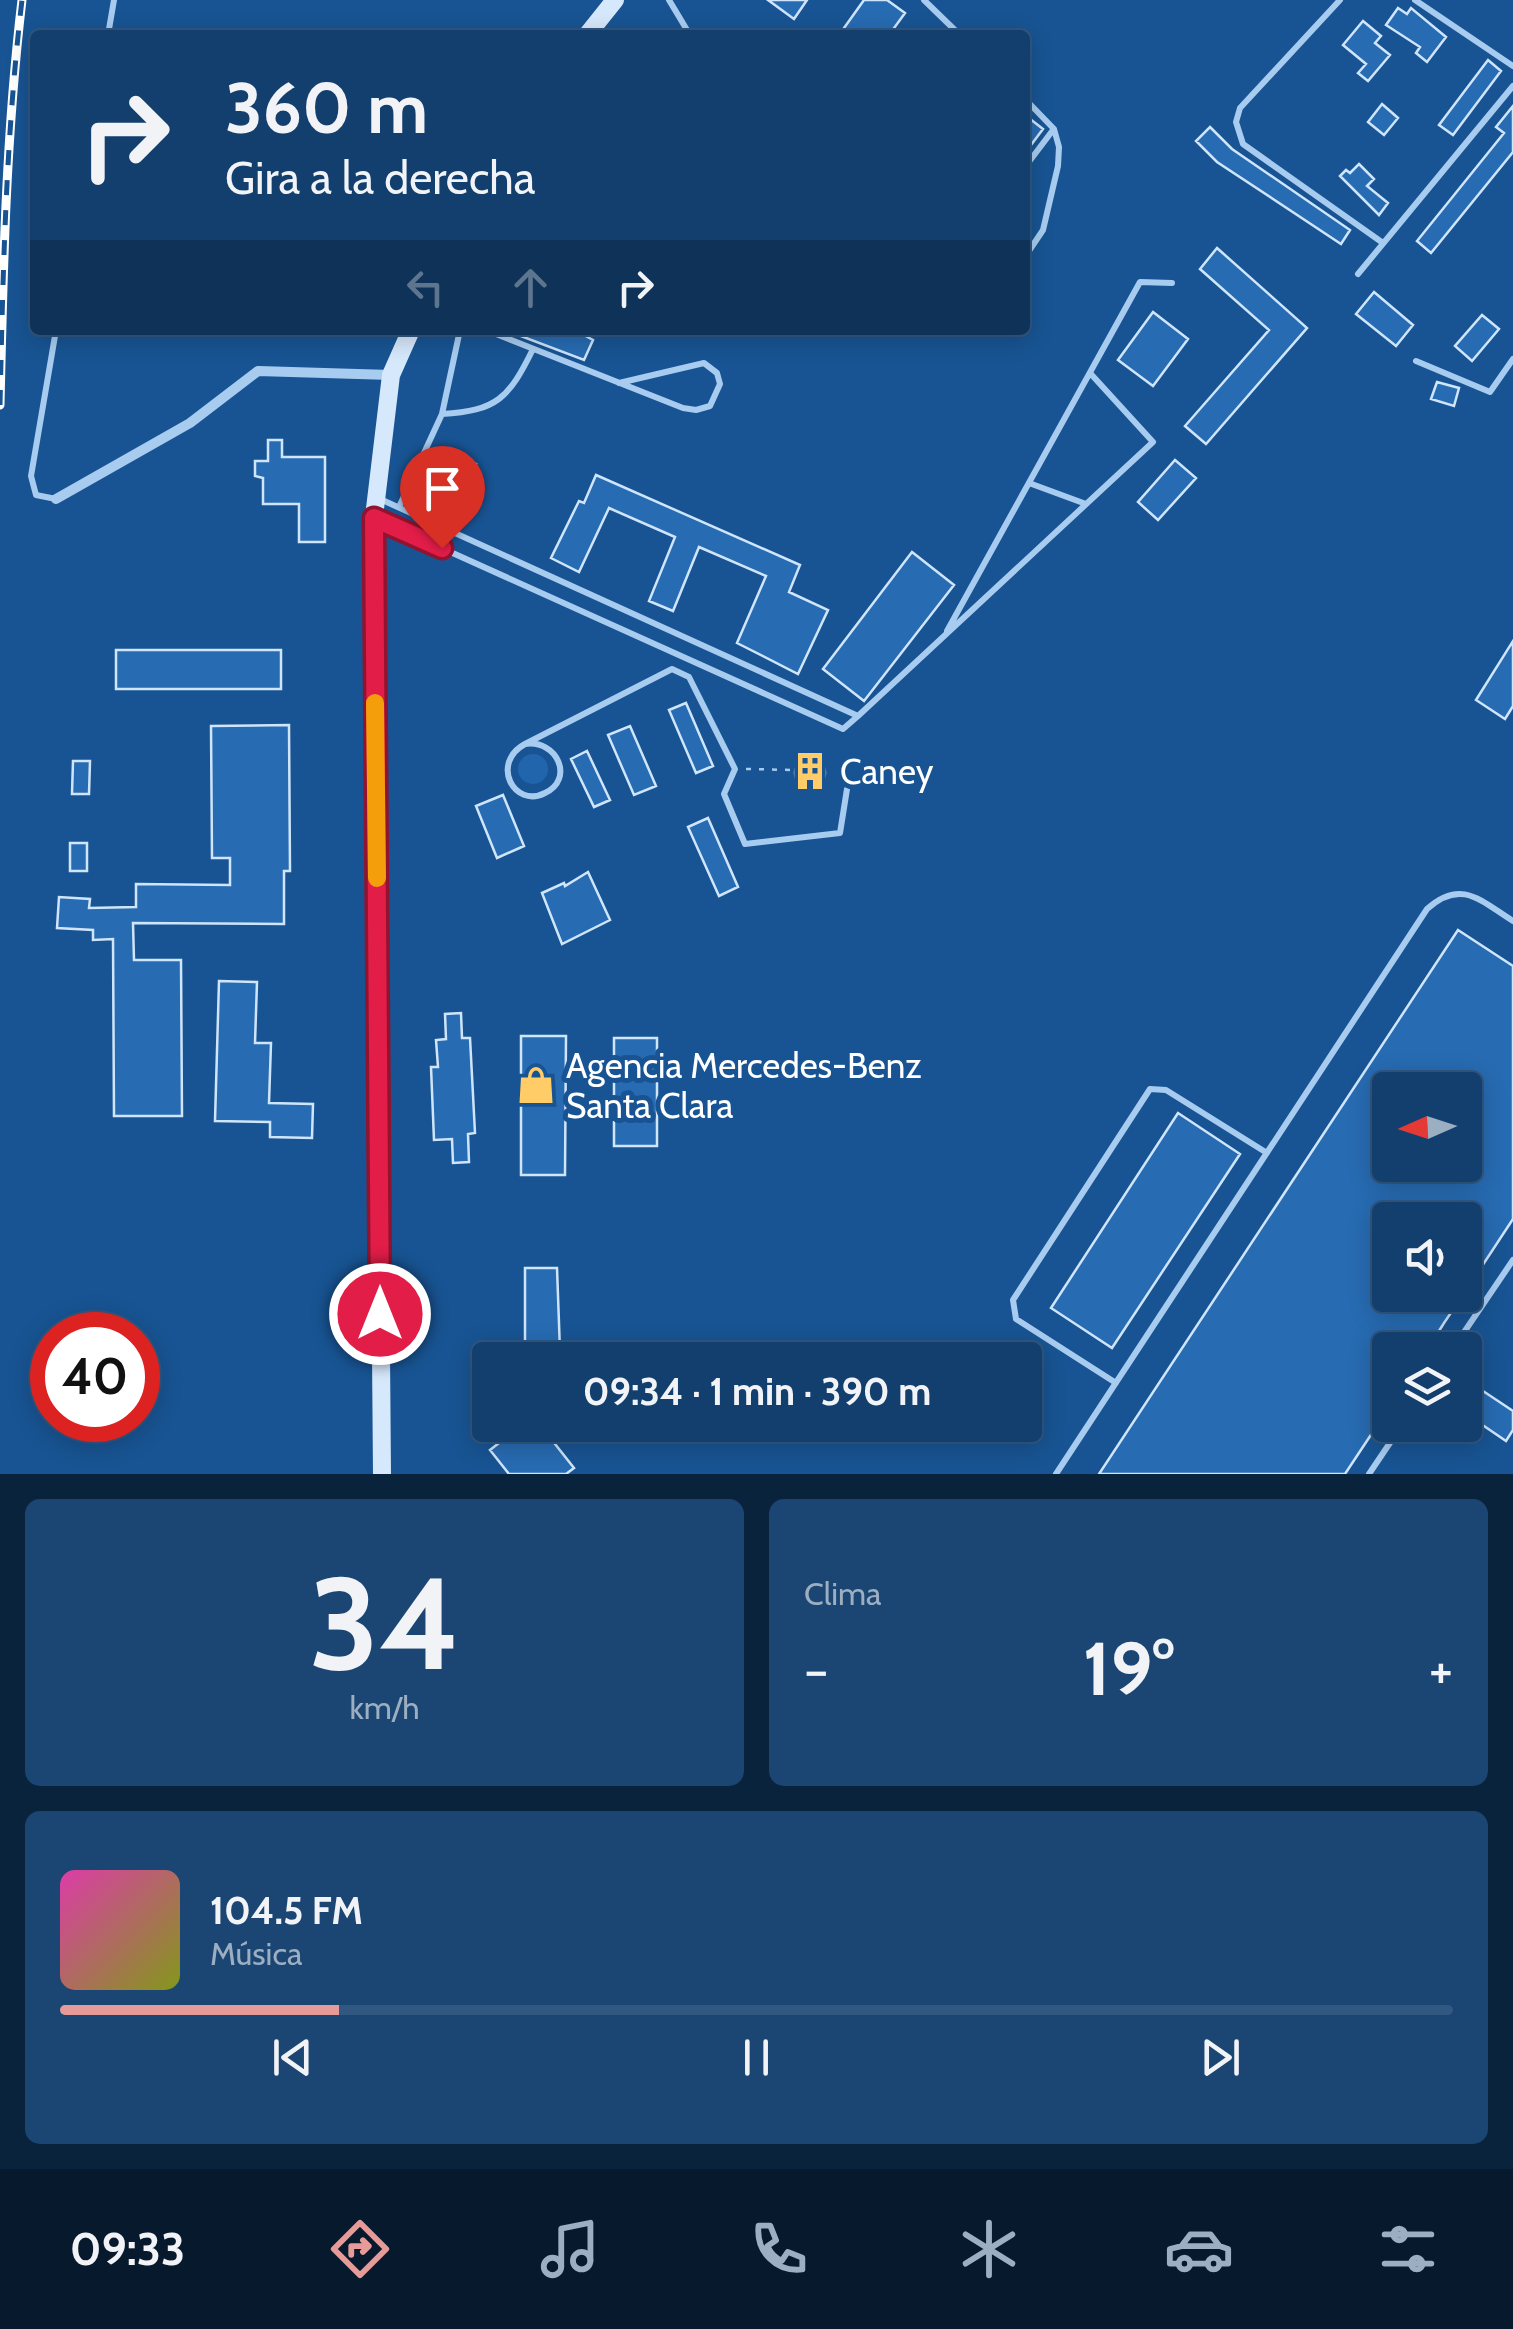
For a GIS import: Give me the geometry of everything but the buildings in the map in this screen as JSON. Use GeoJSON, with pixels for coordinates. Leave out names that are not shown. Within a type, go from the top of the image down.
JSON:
{"type":"FeatureCollection","features":[{"type":"Feature","properties":{"kind":"street"},"geometry":{"type":"LineString","coordinates":[[591,30],[614,0]]}},
{"type":"Feature","properties":{"kind":"street"},"geometry":{"type":"LineString","coordinates":[[382,1474],[374,518],[392,375],[409,335]]}},
{"type":"Feature","properties":{"kind":"street"},"geometry":{"type":"LineString","coordinates":[[56,499],[190,423],[258,370],[392,375]]}},
{"type":"Feature","properties":{"kind":"lane"},"geometry":{"type":"LineString","coordinates":[[109,30],[114,0]]}},
{"type":"Feature","properties":{"kind":"lane"},"geometry":{"type":"LineString","coordinates":[[669,0],[687,30]]}},
{"type":"Feature","properties":{"kind":"lane"},"geometry":{"type":"LineString","coordinates":[[924,0],[955,30]]}},
{"type":"Feature","properties":{"kind":"lane"},"geometry":{"type":"LineString","coordinates":[[1340,0],[1240,108],[1237,132],[1243,144],[1383,243]]}},
{"type":"Feature","properties":{"kind":"lane"},"geometry":{"type":"LineString","coordinates":[[1418,1],[1513,66]]}},
{"type":"Feature","properties":{"kind":"lane"},"geometry":{"type":"LineString","coordinates":[[1358,274],[1513,86]]}},
{"type":"Feature","properties":{"kind":"lane"},"geometry":{"type":"LineString","coordinates":[[1030,103],[1054,129],[1059,147],[1042,230],[1030,249]]}},
{"type":"Feature","properties":{"kind":"lane"},"geometry":{"type":"LineString","coordinates":[[1030,160],[1054,129]]}},
{"type":"Feature","properties":{"kind":"lane"},"geometry":{"type":"LineString","coordinates":[[944,636],[1140,282],[1172,282]]}},
{"type":"Feature","properties":{"kind":"lane"},"geometry":{"type":"LineString","coordinates":[[55,335],[31,476],[36,495],[56,499]]}},
{"type":"Feature","properties":{"kind":"lane"},"geometry":{"type":"LineString","coordinates":[[398,508],[442,414],[459,335]]}},
{"type":"Feature","properties":{"kind":"lane"},"geometry":{"type":"LineString","coordinates":[[499,335],[533,348],[619,383],[683,408],[710,406],[720,384],[718,373],[704,363],[619,383]]}},
{"type":"Feature","properties":{"kind":"lane"},"geometry":{"type":"LineString","coordinates":[[442,414],[478,412],[502,398],[533,348]]}},
{"type":"Feature","properties":{"kind":"lane"},"geometry":{"type":"LineString","coordinates":[[1416,360],[1490,392],[1513,359]]}},
{"type":"Feature","properties":{"kind":"lane"},"geometry":{"type":"LineString","coordinates":[[374,518],[844,729],[1153,442],[1090,373]]}},
{"type":"Feature","properties":{"kind":"lane"},"geometry":{"type":"LineString","coordinates":[[1029,483],[1086,504]]}},
{"type":"Feature","properties":{"kind":"lane"},"geometry":{"type":"LineString","coordinates":[[375,497],[858,716]]}},
{"type":"Feature","properties":{"kind":"lane"},"geometry":{"type":"LineString","coordinates":[[525,744],[542,744],[560,764],[557,782],[544,794],[528,796],[508,779],[508,762],[517,748],[672,669],[688,677],[734,769],[724,794],[745,844],[840,833],[846,789]]}},
{"type":"Feature","properties":{"kind":"lane"},"geometry":{"type":"LineString","coordinates":[[1056,1474],[1427,909],[1439,898],[1453,893],[1471,895],[1513,922]]}},
{"type":"Feature","properties":{"kind":"lane"},"geometry":{"type":"LineString","coordinates":[[1116,1383],[1016,1319],[1013,1300],[1150,1089],[1166,1090],[1267,1153]]}},
{"type":"Feature","properties":{"kind":"lane"},"geometry":{"type":"LineString","coordinates":[[1464,1332],[1513,1260]]}},
{"type":"Feature","properties":{"kind":"lane"},"geometry":{"type":"LineString","coordinates":[[1369,1474],[1391,1442]]}},
{"type":"Feature","properties":{"kind":"path"},"geometry":{"type":"LineString","coordinates":[[734,769],[795,770]]}},
{"type":"Feature","properties":{"kind":"shaded area"},"geometry":{"type":"Polygon","coordinates":[[[533,754],[544,758],[548,769],[544,780],[533,784],[522,780],[518,769],[522,758],[533,754]]]}},
{"type":"Feature","properties":{"kind":"railway"},"geometry":{"type":"LineString","coordinates":[[0,405],[9,152],[22,0]]}},
{"type":"Feature","properties":{"kind":"slow traffic"},"geometry":{"type":"LineString","coordinates":[[375,703],[377,878]]}},
{"type":"Feature","properties":{"kind":"place","name":"Caney"},"geometry":{"type":"Point","coordinates":[810,771]}},
{"type":"Feature","properties":{"kind":"place","name":"Agencia Mercedes-Benz Santa Clara"},"geometry":{"type":"Point","coordinates":[536,1085]}},
{"type":"Feature","properties":{"kind":"route"},"geometry":{"type":"LineString","coordinates":[[380,1314],[374,518],[442,548]]}}]}
